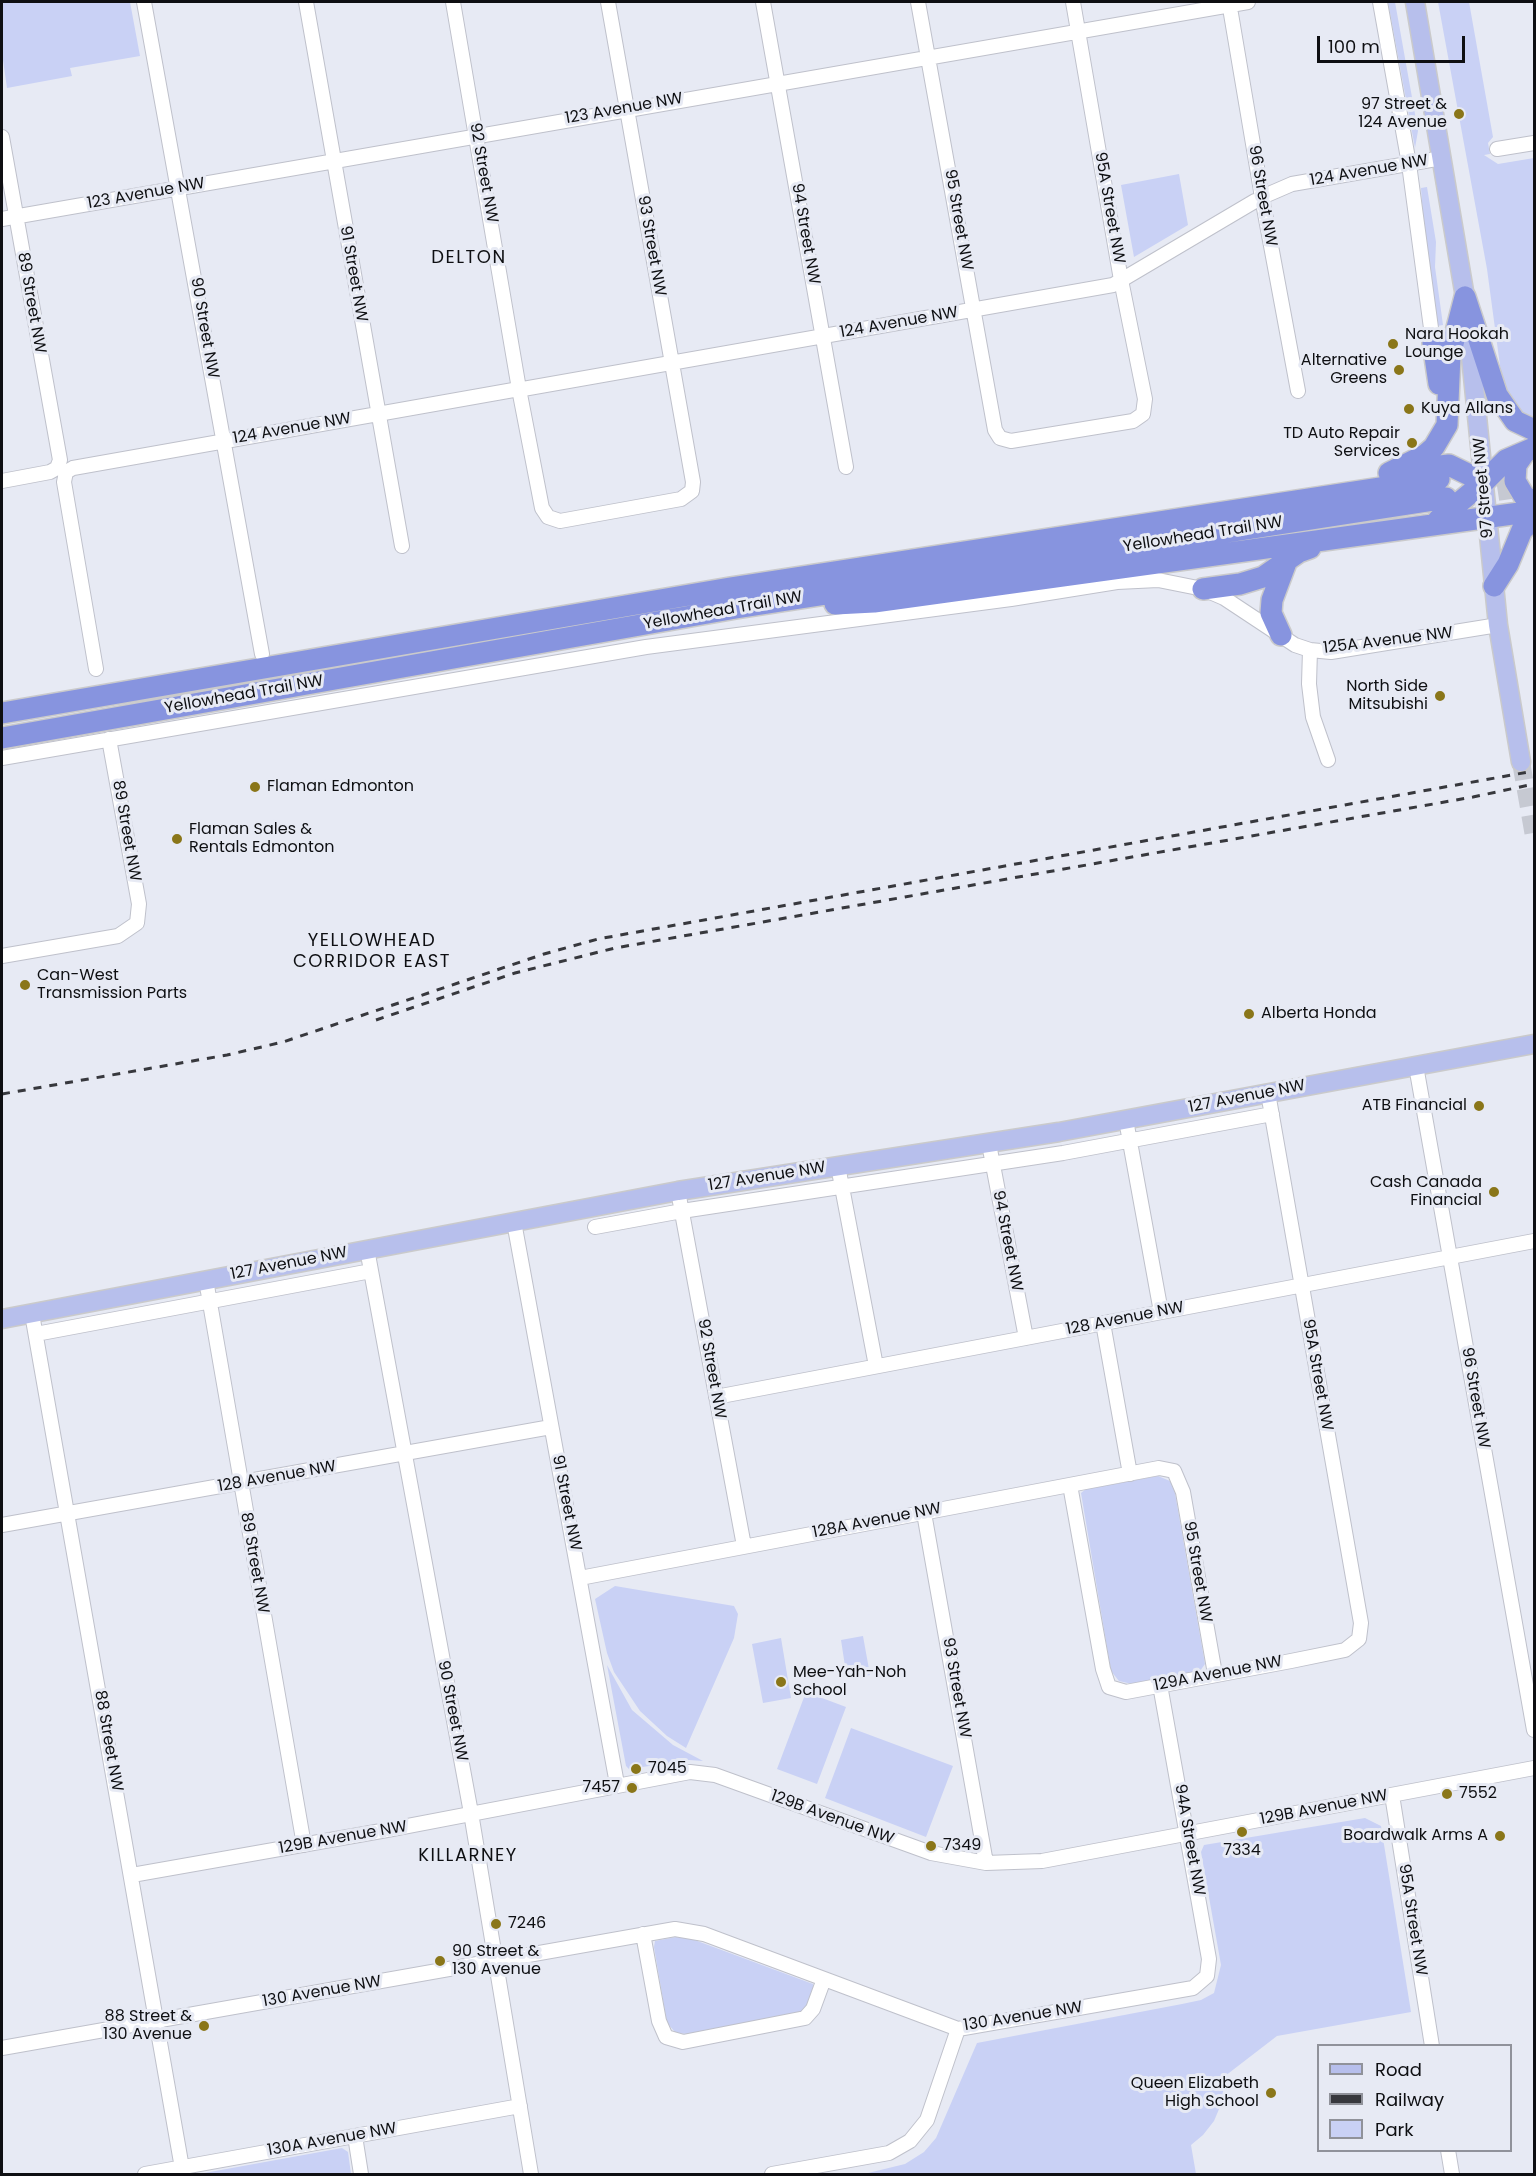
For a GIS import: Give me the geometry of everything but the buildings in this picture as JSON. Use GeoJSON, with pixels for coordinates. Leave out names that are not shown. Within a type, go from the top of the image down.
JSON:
{"type":"FeatureCollection","features":[{"type":"Feature","properties":{"kind":"highway"},"geometry":{"type":"LineString","coordinates":[[900,561],[1002,535],[1162,507],[1389,473],[1414,462],[1434,447],[1447,425],[1450,355],[1465,297]]}},
{"type":"Feature","properties":{"kind":"highway"},"geometry":{"type":"LineString","coordinates":[[1465,297],[1497,394],[1515,421],[1534,430]]}},
{"type":"Feature","properties":{"kind":"highway"},"geometry":{"type":"LineString","coordinates":[[1434,343],[1442,398],[1449,414]]}},
{"type":"Feature","properties":{"kind":"highway"},"geometry":{"type":"LineString","coordinates":[[1389,473],[1441,488],[1484,482],[1506,460],[1531,472]]}},
{"type":"Feature","properties":{"kind":"highway"},"geometry":{"type":"LineString","coordinates":[[1423,528],[1443,517],[1441,488],[1449,465],[1484,482]]}},
{"type":"Feature","properties":{"kind":"highway","name":"Yellowhead Trail NW"},"geometry":{"type":"LineString","coordinates":[[2,713],[900,561],[1441,488]]}},
{"type":"Feature","properties":{"kind":"highway","name":"Yellowhead Trail NW"},"geometry":{"type":"LineString","coordinates":[[2,738],[736,608],[1441,488]]}},
{"type":"Feature","properties":{"kind":"highway"},"geometry":{"type":"LineString","coordinates":[[736,608],[874,602],[1534,511]]}},
{"type":"Feature","properties":{"kind":"highway"},"geometry":{"type":"LineString","coordinates":[[1494,586],[1508,564],[1522,530],[1534,519]]}},
{"type":"Feature","properties":{"kind":"highway"},"geometry":{"type":"LineString","coordinates":[[1203,589],[1240,584],[1263,577],[1299,552],[1330,540]]}},
{"type":"Feature","properties":{"kind":"highway"},"geometry":{"type":"LineString","coordinates":[[1281,635],[1272,614],[1272,600],[1287,560]]}},
{"type":"Feature","properties":{"kind":"main road","name":"97 Street NW"},"geometry":{"type":"LineString","coordinates":[[1414,2],[1443,158],[1465,297],[1498,625],[1521,762]]}},
{"type":"Feature","properties":{"kind":"main road","name":"127 Avenue NW"},"geometry":{"type":"LineString","coordinates":[[2,1319],[678,1191],[989,1144],[1534,1044]]}},
{"type":"Feature","properties":{"kind":"street","name":"90 Street NW"},"geometry":{"type":"LineString","coordinates":[[144,2],[262,654]]}},
{"type":"Feature","properties":{"kind":"street","name":"91 Street NW"},"geometry":{"type":"LineString","coordinates":[[306,2],[402,546]]}},
{"type":"Feature","properties":{"kind":"street","name":"92 Street NW"},"geometry":{"type":"LineString","coordinates":[[453,2],[542,508],[548,517]]}},
{"type":"Feature","properties":{"kind":"street","name":"93 Street NW"},"geometry":{"type":"LineString","coordinates":[[548,517],[560,521],[681,499],[692,491],[693,482],[608,2]]}},
{"type":"Feature","properties":{"kind":"street","name":"94 Street NW"},"geometry":{"type":"LineString","coordinates":[[763,2],[846,467]]}},
{"type":"Feature","properties":{"kind":"street","name":"95 Street NW"},"geometry":{"type":"LineString","coordinates":[[918,2],[995,430],[1000,438]]}},
{"type":"Feature","properties":{"kind":"street","name":"95A Street NW"},"geometry":{"type":"LineString","coordinates":[[1000,438],[1011,441],[1133,421],[1143,414],[1145,399],[1121,280],[1073,2]]}},
{"type":"Feature","properties":{"kind":"street","name":"123 Avenue NW"},"geometry":{"type":"LineString","coordinates":[[2,219],[1229,3],[1248,2]]}},
{"type":"Feature","properties":{"kind":"street"},"geometry":{"type":"LineString","coordinates":[[1380,2],[1409,164],[1434,343]]}},
{"type":"Feature","properties":{"kind":"street","name":"96 Street NW"},"geometry":{"type":"LineString","coordinates":[[1229,3],[1259,197],[1298,391]]}},
{"type":"Feature","properties":{"kind":"street","name":"89 Street NW"},"geometry":{"type":"LineString","coordinates":[[2,137],[96,669]]}},
{"type":"Feature","properties":{"kind":"street"},"geometry":{"type":"LineString","coordinates":[[1497,149],[1534,142]]}},
{"type":"Feature","properties":{"kind":"street","name":"124 Avenue NW"},"geometry":{"type":"LineString","coordinates":[[2,480],[1113,285],[1259,197],[1292,184],[1443,158]]}},
{"type":"Feature","properties":{"kind":"street","name":"Yellowhead Trail NW"},"geometry":{"type":"LineString","coordinates":[[2,758],[730,634],[1011,599],[1117,582],[1158,580],[1203,589],[1224,598],[1281,635]]}},
{"type":"Feature","properties":{"kind":"street","name":"125A Avenue NW"},"geometry":{"type":"LineString","coordinates":[[1281,635],[1310,650],[1331,652],[1498,625]]}},
{"type":"Feature","properties":{"kind":"street"},"geometry":{"type":"LineString","coordinates":[[1310,650],[1309,684],[1313,717],[1328,760]]}},
{"type":"Feature","properties":{"kind":"street","name":"89 Street NW"},"geometry":{"type":"LineString","coordinates":[[2,956],[118,936],[137,923],[139,904],[109,739]]}},
{"type":"Feature","properties":{"kind":"street","name":"96 Street NW"},"geometry":{"type":"LineString","coordinates":[[1416,1066],[1534,1730]]}},
{"type":"Feature","properties":{"kind":"street","name":"95A Street NW"},"geometry":{"type":"LineString","coordinates":[[1268,1093],[1361,1623],[1359,1639],[1345,1650]]}},
{"type":"Feature","properties":{"kind":"street","name":"127 Avenue NW"},"geometry":{"type":"LineString","coordinates":[[595,1227],[682,1211],[993,1164],[1272,1114]]}},
{"type":"Feature","properties":{"kind":"street"},"geometry":{"type":"LineString","coordinates":[[1126,1120],[1161,1312]]}},
{"type":"Feature","properties":{"kind":"street","name":"94 Street NW"},"geometry":{"type":"LineString","coordinates":[[989,1144],[1026,1338]]}},
{"type":"Feature","properties":{"kind":"street"},"geometry":{"type":"LineString","coordinates":[[838,1166],[876,1366]]}},
{"type":"Feature","properties":{"kind":"street","name":"92 Street NW"},"geometry":{"type":"LineString","coordinates":[[678,1191],[744,1546]]}},
{"type":"Feature","properties":{"kind":"street","name":"91 Street NW"},"geometry":{"type":"LineString","coordinates":[[514,1222],[617,1784]]}},
{"type":"Feature","properties":{"kind":"street","name":"128 Avenue NW"},"geometry":{"type":"LineString","coordinates":[[716,1397],[1534,1240]]}},
{"type":"Feature","properties":{"kind":"street","name":"90 Street NW"},"geometry":{"type":"LineString","coordinates":[[367,1250],[471,1813],[531,2175]]}},
{"type":"Feature","properties":{"kind":"street","name":"127 Avenue NW"},"geometry":{"type":"LineString","coordinates":[[36,1334],[371,1271]]}},
{"type":"Feature","properties":{"kind":"street","name":"89 Street NW"},"geometry":{"type":"LineString","coordinates":[[206,1280],[304,1845]]}},
{"type":"Feature","properties":{"kind":"street","name":"88 Street NW"},"geometry":{"type":"LineString","coordinates":[[32,1314],[182,2168]]}},
{"type":"Feature","properties":{"kind":"street"},"geometry":{"type":"LineString","coordinates":[[1103,1323],[1130,1474]]}},
{"type":"Feature","properties":{"kind":"street","name":"128 Avenue NW"},"geometry":{"type":"LineString","coordinates":[[2,1526],[551,1427]]}},
{"type":"Feature","properties":{"kind":"street","name":"128A Avenue NW"},"geometry":{"type":"LineString","coordinates":[[580,1578],[1159,1468],[1174,1472]]}},
{"type":"Feature","properties":{"kind":"street","name":"95 Street NW"},"geometry":{"type":"LineString","coordinates":[[1174,1472],[1183,1492],[1215,1674]]}},
{"type":"Feature","properties":{"kind":"street","name":"129A Avenue NW"},"geometry":{"type":"LineString","coordinates":[[1070,1485],[1103,1669],[1109,1687],[1126,1692],[1345,1650]]}},
{"type":"Feature","properties":{"kind":"street","name":"93 Street NW"},"geometry":{"type":"LineString","coordinates":[[924,1513],[986,1863]]}},
{"type":"Feature","properties":{"kind":"street","name":"94A Street NW"},"geometry":{"type":"LineString","coordinates":[[1160,1685],[1209,1959],[1207,1976],[1193,1988]]}},
{"type":"Feature","properties":{"kind":"street","name":"129B Avenue NW"},"geometry":{"type":"LineString","coordinates":[[132,1875],[304,1845],[675,1773],[704,1772],[909,1846],[959,1859],[986,1863],[1042,1861],[1534,1768]]}},
{"type":"Feature","properties":{"kind":"street","name":"95A Street NW"},"geometry":{"type":"LineString","coordinates":[[1392,1796],[1431,2044]]}},
{"type":"Feature","properties":{"kind":"street","name":"130 Avenue NW"},"geometry":{"type":"LineString","coordinates":[[2,2048],[675,1929],[689,1930],[958,2029],[1193,1988]]}},
{"type":"Feature","properties":{"kind":"street"},"geometry":{"type":"LineString","coordinates":[[643,1934],[658,2021],[666,2037],[683,2042],[805,2018],[813,2009],[824,1979]]}},
{"type":"Feature","properties":{"kind":"street"},"geometry":{"type":"LineString","coordinates":[[772,2175],[889,2153],[910,2141],[927,2120],[958,2029]]}},
{"type":"Feature","properties":{"kind":"street","name":"130A Avenue NW"},"geometry":{"type":"LineString","coordinates":[[146,2175],[520,2106]]}},
{"type":"Feature","properties":{"kind":"street"},"geometry":{"type":"LineString","coordinates":[[355,2136],[361,2175]]}},
{"type":"Feature","properties":{"kind":"street"},"geometry":{"type":"LineString","coordinates":[[1448,2152],[1452,2175]]}},
{"type":"Feature","properties":{"kind":"green space"},"geometry":{"type":"Polygon","coordinates":[[[2,2],[130,2],[140,56],[70,68],[72,76],[7,88],[2,53],[2,2]]]}},
{"type":"Feature","properties":{"kind":"green space"},"geometry":{"type":"Polygon","coordinates":[[[1388,2],[1395,2],[1418,131],[1415,148],[1388,2]]]}},
{"type":"Feature","properties":{"kind":"green space"},"geometry":{"type":"Polygon","coordinates":[[[1438,2],[1469,2],[1493,137],[1488,143],[1490,154],[1484,155],[1498,164],[1534,158],[1534,419],[1522,413],[1509,395],[1501,373],[1487,269],[1438,2]]]}},
{"type":"Feature","properties":{"kind":"green space"},"geometry":{"type":"Polygon","coordinates":[[[1179,174],[1188,225],[1134,257],[1121,185],[1179,174]]]}},
{"type":"Feature","properties":{"kind":"green space"},"geometry":{"type":"Polygon","coordinates":[[[1427,187],[1436,242],[1435,267],[1443,325],[1437,326],[1426,261],[1421,188],[1427,187]]]}},
{"type":"Feature","properties":{"kind":"green space"},"geometry":{"type":"Polygon","coordinates":[[[1158,1476],[1170,1481],[1175,1493],[1205,1664],[1200,1671],[1132,1684],[1119,1681],[1111,1671],[1081,1493],[1086,1489],[1158,1476]]]}},
{"type":"Feature","properties":{"kind":"green space"},"geometry":{"type":"Polygon","coordinates":[[[615,1586],[734,1606],[738,1614],[734,1638],[686,1748],[667,1736],[640,1711],[614,1672],[607,1653],[595,1599],[615,1586]]]}},
{"type":"Feature","properties":{"kind":"green space"},"geometry":{"type":"Polygon","coordinates":[[[863,1636],[870,1675],[847,1679],[841,1640],[863,1636]]]}},
{"type":"Feature","properties":{"kind":"green space"},"geometry":{"type":"Polygon","coordinates":[[[781,1638],[791,1698],[763,1703],[752,1644],[781,1638]]]}},
{"type":"Feature","properties":{"kind":"green space"},"geometry":{"type":"Polygon","coordinates":[[[607,1665],[632,1710],[673,1745],[703,1761],[689,1760],[629,1769],[626,1766],[607,1665]]]}},
{"type":"Feature","properties":{"kind":"green space"},"geometry":{"type":"Polygon","coordinates":[[[806,1692],[846,1707],[817,1784],[777,1769],[806,1692]]]}},
{"type":"Feature","properties":{"kind":"green space"},"geometry":{"type":"Polygon","coordinates":[[[851,1728],[953,1766],[926,1837],[825,1798],[851,1728]]]}},
{"type":"Feature","properties":{"kind":"green space"},"geometry":{"type":"Polygon","coordinates":[[[1365,1818],[1381,1826],[1411,2012],[1277,2036],[1225,2076],[1222,2102],[1214,2121],[1191,2145],[1196,2174],[864,2174],[905,2164],[924,2152],[936,2138],[977,2043],[1201,2000],[1214,1993],[1221,1965],[1201,1852],[1204,1845],[1365,1818]]]}},
{"type":"Feature","properties":{"kind":"green space"},"geometry":{"type":"Polygon","coordinates":[[[676,1937],[692,1939],[813,1984],[814,1989],[801,2012],[689,2034],[676,2033],[667,2023],[654,1947],[655,1941],[676,1937]]]}},
{"type":"Feature","properties":{"kind":"green space"},"geometry":{"type":"Polygon","coordinates":[[[342,2148],[348,2152],[351,2174],[199,2174],[342,2148]]]}},
{"type":"Feature","properties":{"kind":"tunnel"},"geometry":{"type":"LineString","coordinates":[[1467,495],[1527,486]]}},
{"type":"Feature","properties":{"kind":"tunnel"},"geometry":{"type":"LineString","coordinates":[[1521,762],[1534,836]]}},
{"type":"Feature","properties":{"kind":"railway"},"geometry":{"type":"LineString","coordinates":[[2,1094],[227,1055],[283,1042],[544,954],[598,939],[1534,771]]}},
{"type":"Feature","properties":{"kind":"railway"},"geometry":{"type":"LineString","coordinates":[[376,1020],[515,973],[615,948],[1473,797],[1534,784]]}},
{"type":"Feature","properties":{"kind":"place","name":"97 Street & 124 Avenue"},"geometry":{"type":"Point","coordinates":[1459,114]}},
{"type":"Feature","properties":{"kind":"place","name":"Nara Hookah Lounge"},"geometry":{"type":"Point","coordinates":[1393,344]}},
{"type":"Feature","properties":{"kind":"place","name":"Alternative Greens"},"geometry":{"type":"Point","coordinates":[1399,370]}},
{"type":"Feature","properties":{"kind":"place","name":"Kuya Allans"},"geometry":{"type":"Point","coordinates":[1409,409]}},
{"type":"Feature","properties":{"kind":"place","name":"TD Auto Repair Services"},"geometry":{"type":"Point","coordinates":[1412,443]}},
{"type":"Feature","properties":{"kind":"place","name":"North Side Mitsubishi"},"geometry":{"type":"Point","coordinates":[1440,696]}},
{"type":"Feature","properties":{"kind":"place","name":"Flaman Edmonton"},"geometry":{"type":"Point","coordinates":[255,787]}},
{"type":"Feature","properties":{"kind":"place","name":"Flaman Sales & Rentals Edmonton"},"geometry":{"type":"Point","coordinates":[177,839]}},
{"type":"Feature","properties":{"kind":"place","name":"Can-West Transmission Parts"},"geometry":{"type":"Point","coordinates":[25,985]}},
{"type":"Feature","properties":{"kind":"place","name":"Alberta Honda"},"geometry":{"type":"Point","coordinates":[1249,1014]}},
{"type":"Feature","properties":{"kind":"place","name":"ATB Financial"},"geometry":{"type":"Point","coordinates":[1479,1106]}},
{"type":"Feature","properties":{"kind":"place","name":"Cash Canada Financial"},"geometry":{"type":"Point","coordinates":[1494,1192]}},
{"type":"Feature","properties":{"kind":"place","name":"Mee-Yah-Noh School"},"geometry":{"type":"Point","coordinates":[781,1682]}},
{"type":"Feature","properties":{"kind":"place","name":"7045"},"geometry":{"type":"Point","coordinates":[636,1769]}},
{"type":"Feature","properties":{"kind":"place","name":"7457"},"geometry":{"type":"Point","coordinates":[632,1788]}},
{"type":"Feature","properties":{"kind":"place","name":"7552"},"geometry":{"type":"Point","coordinates":[1447,1794]}},
{"type":"Feature","properties":{"kind":"place","name":"7334"},"geometry":{"type":"Point","coordinates":[1242,1832]}},
{"type":"Feature","properties":{"kind":"place","name":"Boardwalk Arms A"},"geometry":{"type":"Point","coordinates":[1500,1836]}},
{"type":"Feature","properties":{"kind":"place","name":"7349"},"geometry":{"type":"Point","coordinates":[931,1846]}},
{"type":"Feature","properties":{"kind":"place","name":"7246"},"geometry":{"type":"Point","coordinates":[496,1924]}},
{"type":"Feature","properties":{"kind":"place","name":"90 Street & 130 Avenue"},"geometry":{"type":"Point","coordinates":[440,1961]}},
{"type":"Feature","properties":{"kind":"place","name":"88 Street & 130 Avenue"},"geometry":{"type":"Point","coordinates":[204,2026]}},
{"type":"Feature","properties":{"kind":"place","name":"Queen Elizabeth High School"},"geometry":{"type":"Point","coordinates":[1271,2093]}},
{"type":"Feature","properties":{"kind":"district","name":"DELTON"},"geometry":{"type":"Point","coordinates":[469,258]}},
{"type":"Feature","properties":{"kind":"district","name":"YELLOWHEAD CORRIDOR EAST"},"geometry":{"type":"Point","coordinates":[372,951]}},
{"type":"Feature","properties":{"kind":"district","name":"KILLARNEY"},"geometry":{"type":"Point","coordinates":[468,1856]}}]}
